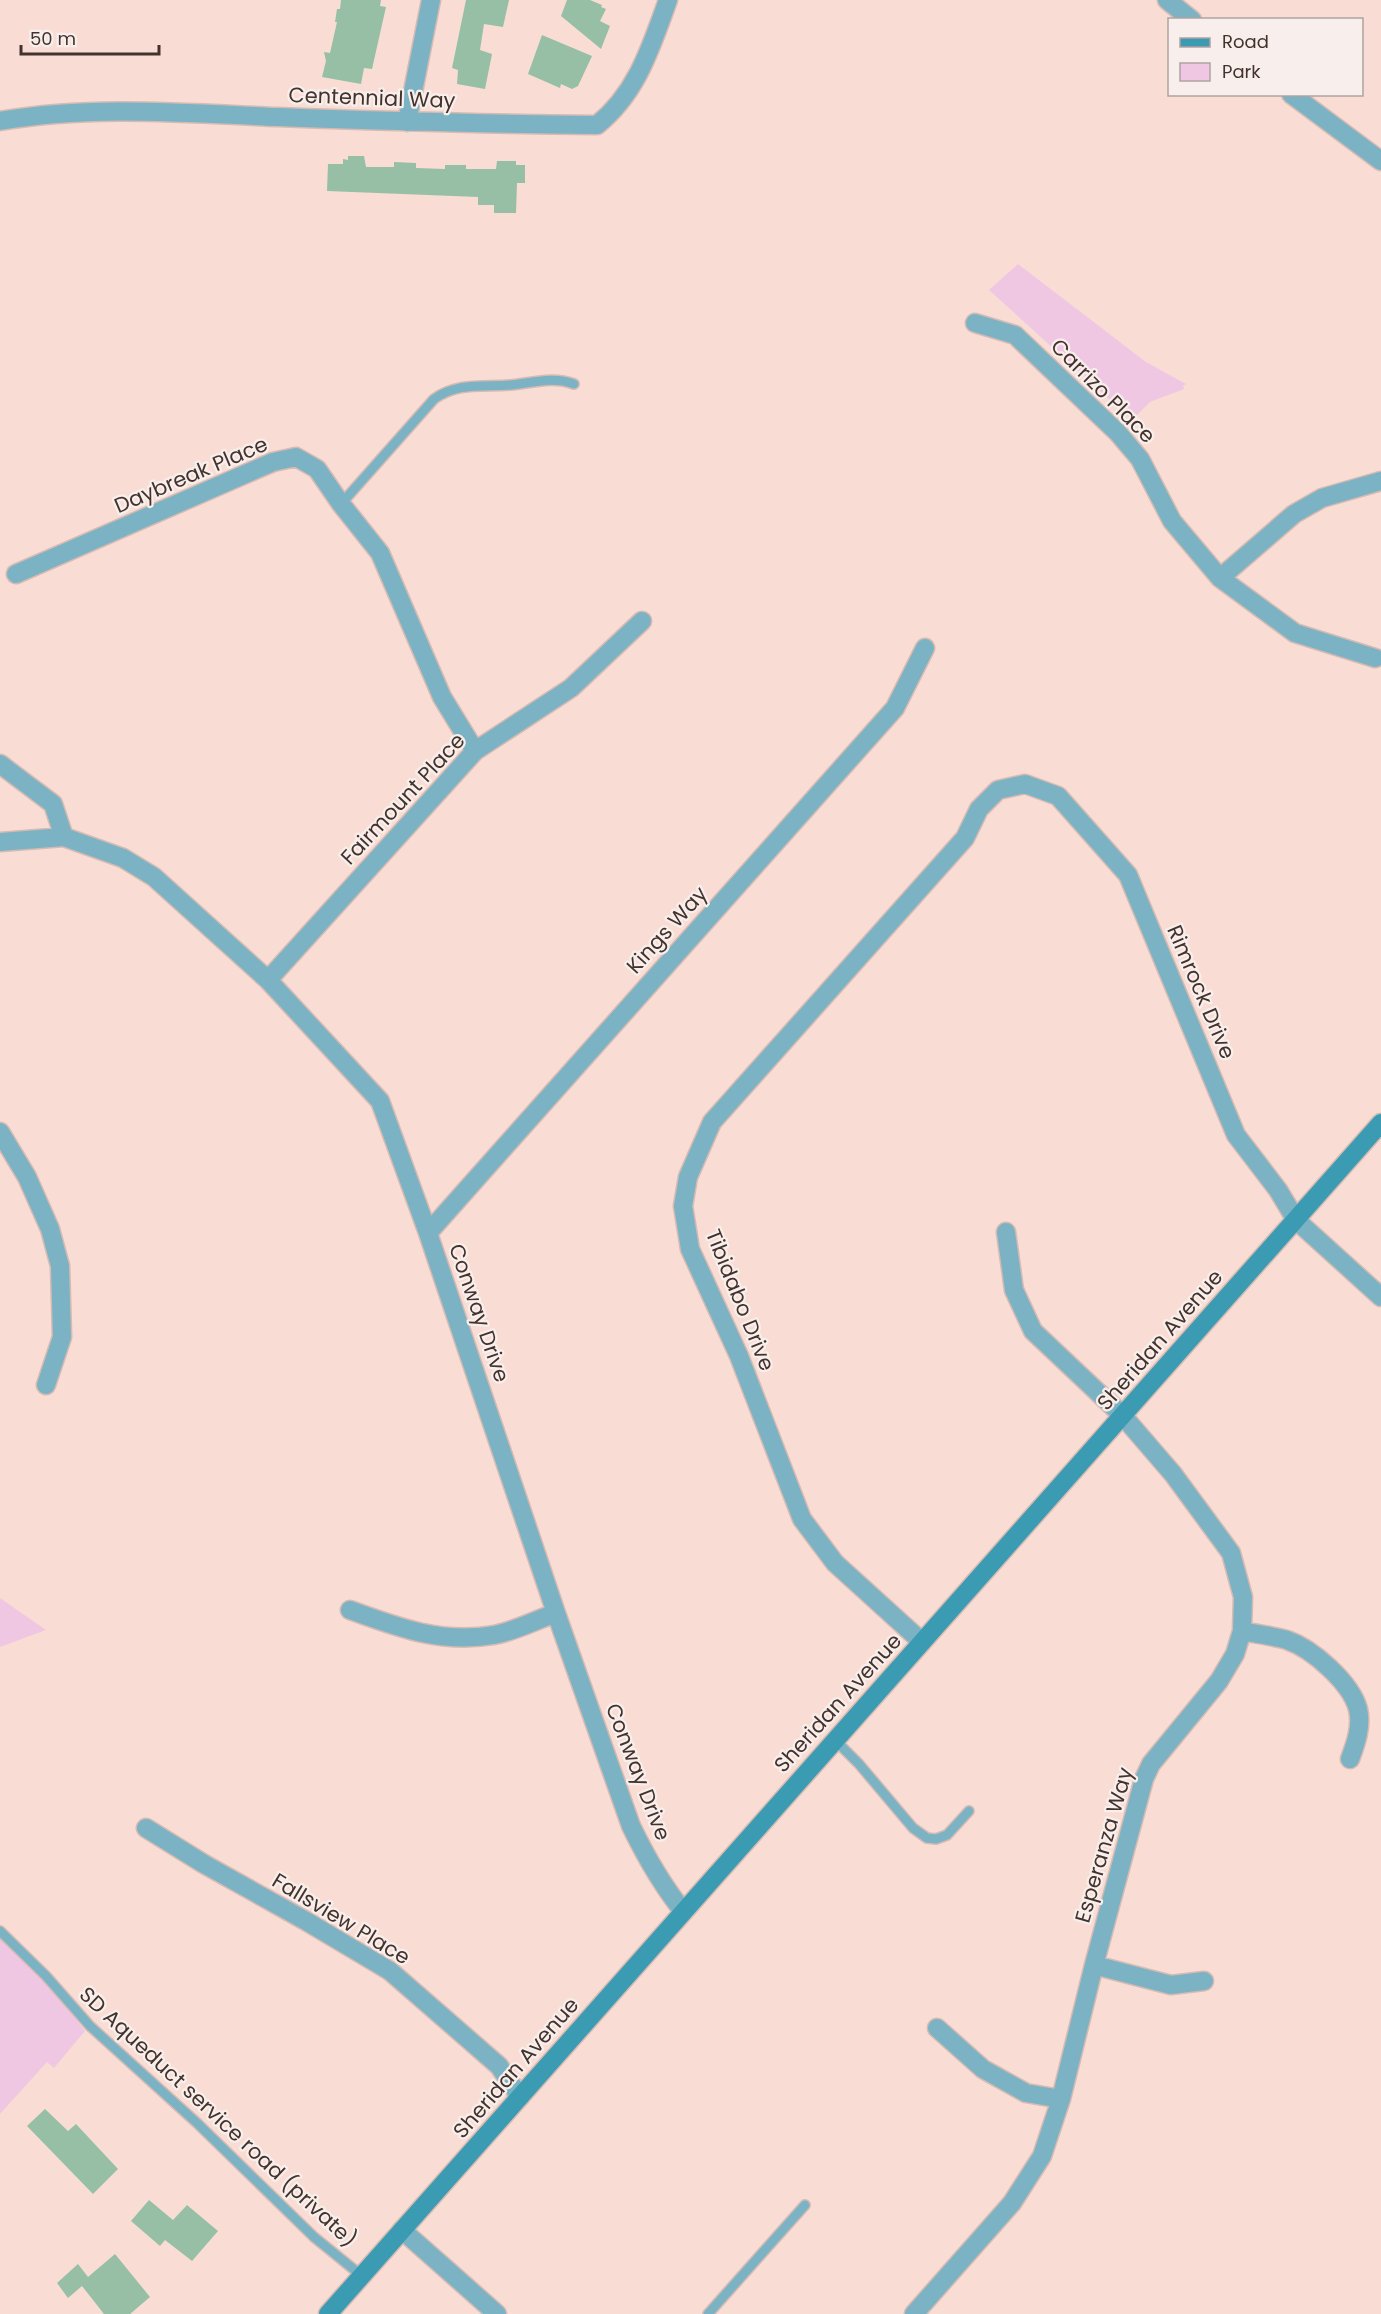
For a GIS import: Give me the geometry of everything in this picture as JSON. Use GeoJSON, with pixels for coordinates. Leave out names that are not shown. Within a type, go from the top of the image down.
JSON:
{"type":"FeatureCollection","features":[{"type":"Feature","properties":{"kind":"street"},"geometry":{"type":"LineString","coordinates":[[407,122],[431,0]]}},
{"type":"Feature","properties":{"kind":"street","name":"Centennial Way"},"geometry":{"type":"LineString","coordinates":[[0,121],[28,116],[105,110],[407,122],[597,125],[610,115],[633,86],[648,56],[668,0]]}},
{"type":"Feature","properties":{"kind":"street"},"geometry":{"type":"LineString","coordinates":[[1167,0],[1190,18]]}},
{"type":"Feature","properties":{"kind":"street"},"geometry":{"type":"LineString","coordinates":[[1294,96],[1381,161]]}},
{"type":"Feature","properties":{"kind":"street","name":"Carrizo Place"},"geometry":{"type":"LineString","coordinates":[[975,323],[1014,336],[1118,433],[1140,459],[1172,521],[1220,579],[1295,633],[1375,658]]}},
{"type":"Feature","properties":{"kind":"street","name":"Daybreak Place"},"geometry":{"type":"LineString","coordinates":[[16,574],[273,462],[296,458],[317,469],[341,504],[380,553],[442,697],[475,751]]}},
{"type":"Feature","properties":{"kind":"street"},"geometry":{"type":"LineString","coordinates":[[1220,579],[1294,514],[1322,498],[1381,481]]}},
{"type":"Feature","properties":{"kind":"street","name":"Fairmount Place"},"geometry":{"type":"LineString","coordinates":[[268,980],[475,751],[571,688],[642,621]]}},
{"type":"Feature","properties":{"kind":"street","name":"Kings Way"},"geometry":{"type":"LineString","coordinates":[[428,1233],[895,708],[925,648]]}},
{"type":"Feature","properties":{"kind":"street"},"geometry":{"type":"LineString","coordinates":[[0,764],[53,804],[71,840],[0,842]]}},
{"type":"Feature","properties":{"kind":"street","name":"Rimrock Drive"},"geometry":{"type":"LineString","coordinates":[[964,838],[979,809],[998,790],[1025,784],[1058,796],[1128,875],[1236,1135],[1278,1190],[1296,1220],[1381,1297]]}},
{"type":"Feature","properties":{"kind":"street","name":"Tibidabo Drive"},"geometry":{"type":"LineString","coordinates":[[922,1642],[835,1563],[802,1519],[739,1356],[690,1249],[683,1206],[688,1177],[712,1122],[964,838]]}},
{"type":"Feature","properties":{"kind":"street","name":"Conway Drive"},"geometry":{"type":"LineString","coordinates":[[71,840],[123,858],[154,877],[268,980],[380,1101],[428,1233],[556,1613],[631,1826],[647,1859],[666,1890],[683,1911]]}},
{"type":"Feature","properties":{"kind":"street","name":"Sheridan Avenue"},"geometry":{"type":"LineString","coordinates":[[328,2314],[1381,1123]]}},
{"type":"Feature","properties":{"kind":"street"},"geometry":{"type":"LineString","coordinates":[[0,1132],[27,1177],[50,1229],[60,1266],[62,1337],[46,1385]]}},
{"type":"Feature","properties":{"kind":"street","name":"Esperanza Way"},"geometry":{"type":"LineString","coordinates":[[914,2314],[1012,2204],[1042,2156],[1061,2099],[1144,1779],[1151,1764],[1219,1681],[1235,1654],[1242,1631],[1243,1598],[1231,1553],[1173,1474],[1123,1416],[1033,1331],[1014,1290],[1006,1232]]}},
{"type":"Feature","properties":{"kind":"street"},"geometry":{"type":"LineString","coordinates":[[350,1610],[410,1632],[457,1639],[496,1635],[556,1613]]}},
{"type":"Feature","properties":{"kind":"street"},"geometry":{"type":"LineString","coordinates":[[1242,1631],[1288,1641],[1319,1657],[1353,1695],[1358,1712],[1358,1740],[1350,1759]]}},
{"type":"Feature","properties":{"kind":"street","name":"Fallsview Place"},"geometry":{"type":"LineString","coordinates":[[146,1828],[390,1971],[499,2066],[520,2097]]}},
{"type":"Feature","properties":{"kind":"street"},"geometry":{"type":"LineString","coordinates":[[1094,1965],[1172,1985],[1204,1981]]}},
{"type":"Feature","properties":{"kind":"street"},"geometry":{"type":"LineString","coordinates":[[937,2028],[983,2069],[1026,2093],[1061,2099]]}},
{"type":"Feature","properties":{"kind":"street"},"geometry":{"type":"LineString","coordinates":[[402,2230],[497,2314]]}},
{"type":"Feature","properties":{"kind":"lane"},"geometry":{"type":"LineString","coordinates":[[341,504],[434,399],[442,393],[466,386],[507,385],[548,379],[561,379],[574,384]]}},
{"type":"Feature","properties":{"kind":"lane"},"geometry":{"type":"LineString","coordinates":[[835,1740],[859,1764],[913,1828],[927,1838],[936,1839],[947,1835],[969,1811]]}},
{"type":"Feature","properties":{"kind":"lane","name":"SD Aqueduct service road (private)"},"geometry":{"type":"LineString","coordinates":[[0,1931],[46,1976],[90,2026],[197,2123],[314,2237],[362,2276]]}},
{"type":"Feature","properties":{"kind":"lane"},"geometry":{"type":"LineString","coordinates":[[708,2314],[805,2205]]}},
{"type":"Feature","properties":{"kind":"green space"},"geometry":{"type":"Polygon","coordinates":[[[1018,264],[1146,362],[1186,384],[1183,386],[1184,389],[1150,402],[1132,420],[989,290],[1018,264]]]}},
{"type":"Feature","properties":{"kind":"green space"},"geometry":{"type":"Polygon","coordinates":[[[0,1598],[46,1630],[0,1647],[0,1598]]]}},
{"type":"Feature","properties":{"kind":"green space"},"geometry":{"type":"Polygon","coordinates":[[[0,1938],[50,1986],[85,2031],[54,2068],[47,2062],[0,2114],[0,1938]]]}},
{"type":"Feature","properties":{"kind":"building"},"geometry":{"type":"Polygon","coordinates":[[[341,0],[381,0],[380,6],[386,7],[372,69],[364,68],[361,84],[322,77],[326,61],[324,52],[330,53],[337,22],[335,22],[337,9],[340,9],[341,0]]]}},
{"type":"Feature","properties":{"kind":"building"},"geometry":{"type":"Polygon","coordinates":[[[466,0],[509,0],[503,27],[484,24],[480,50],[492,54],[485,89],[457,84],[458,70],[452,68],[466,0]]]}},
{"type":"Feature","properties":{"kind":"building"},"geometry":{"type":"Polygon","coordinates":[[[567,0],[590,0],[606,9],[600,21],[610,26],[601,49],[561,16],[567,0]]]}},
{"type":"Feature","properties":{"kind":"building"},"geometry":{"type":"Polygon","coordinates":[[[542,35],[592,56],[578,86],[572,89],[561,84],[560,88],[528,74],[542,35]]]}},
{"type":"Feature","properties":{"kind":"building"},"geometry":{"type":"Polygon","coordinates":[[[348,156],[364,156],[366,167],[394,167],[394,162],[416,163],[416,168],[445,169],[445,165],[466,165],[466,169],[496,169],[497,161],[516,161],[516,165],[525,165],[525,183],[517,183],[516,213],[494,213],[494,205],[478,205],[478,197],[327,191],[328,164],[343,164],[343,159],[348,160],[348,156]]]}},
{"type":"Feature","properties":{"kind":"building"},"geometry":{"type":"Polygon","coordinates":[[[45,2109],[68,2131],[76,2124],[118,2169],[93,2194],[27,2126],[45,2109]]]}},
{"type":"Feature","properties":{"kind":"building"},"geometry":{"type":"Polygon","coordinates":[[[149,2200],[173,2220],[187,2205],[218,2231],[192,2261],[165,2240],[160,2246],[131,2221],[149,2200]]]}},
{"type":"Feature","properties":{"kind":"building"},"geometry":{"type":"Polygon","coordinates":[[[115,2254],[150,2297],[130,2314],[104,2314],[82,2286],[68,2298],[57,2283],[78,2264],[88,2277],[115,2254]]]}}]}
